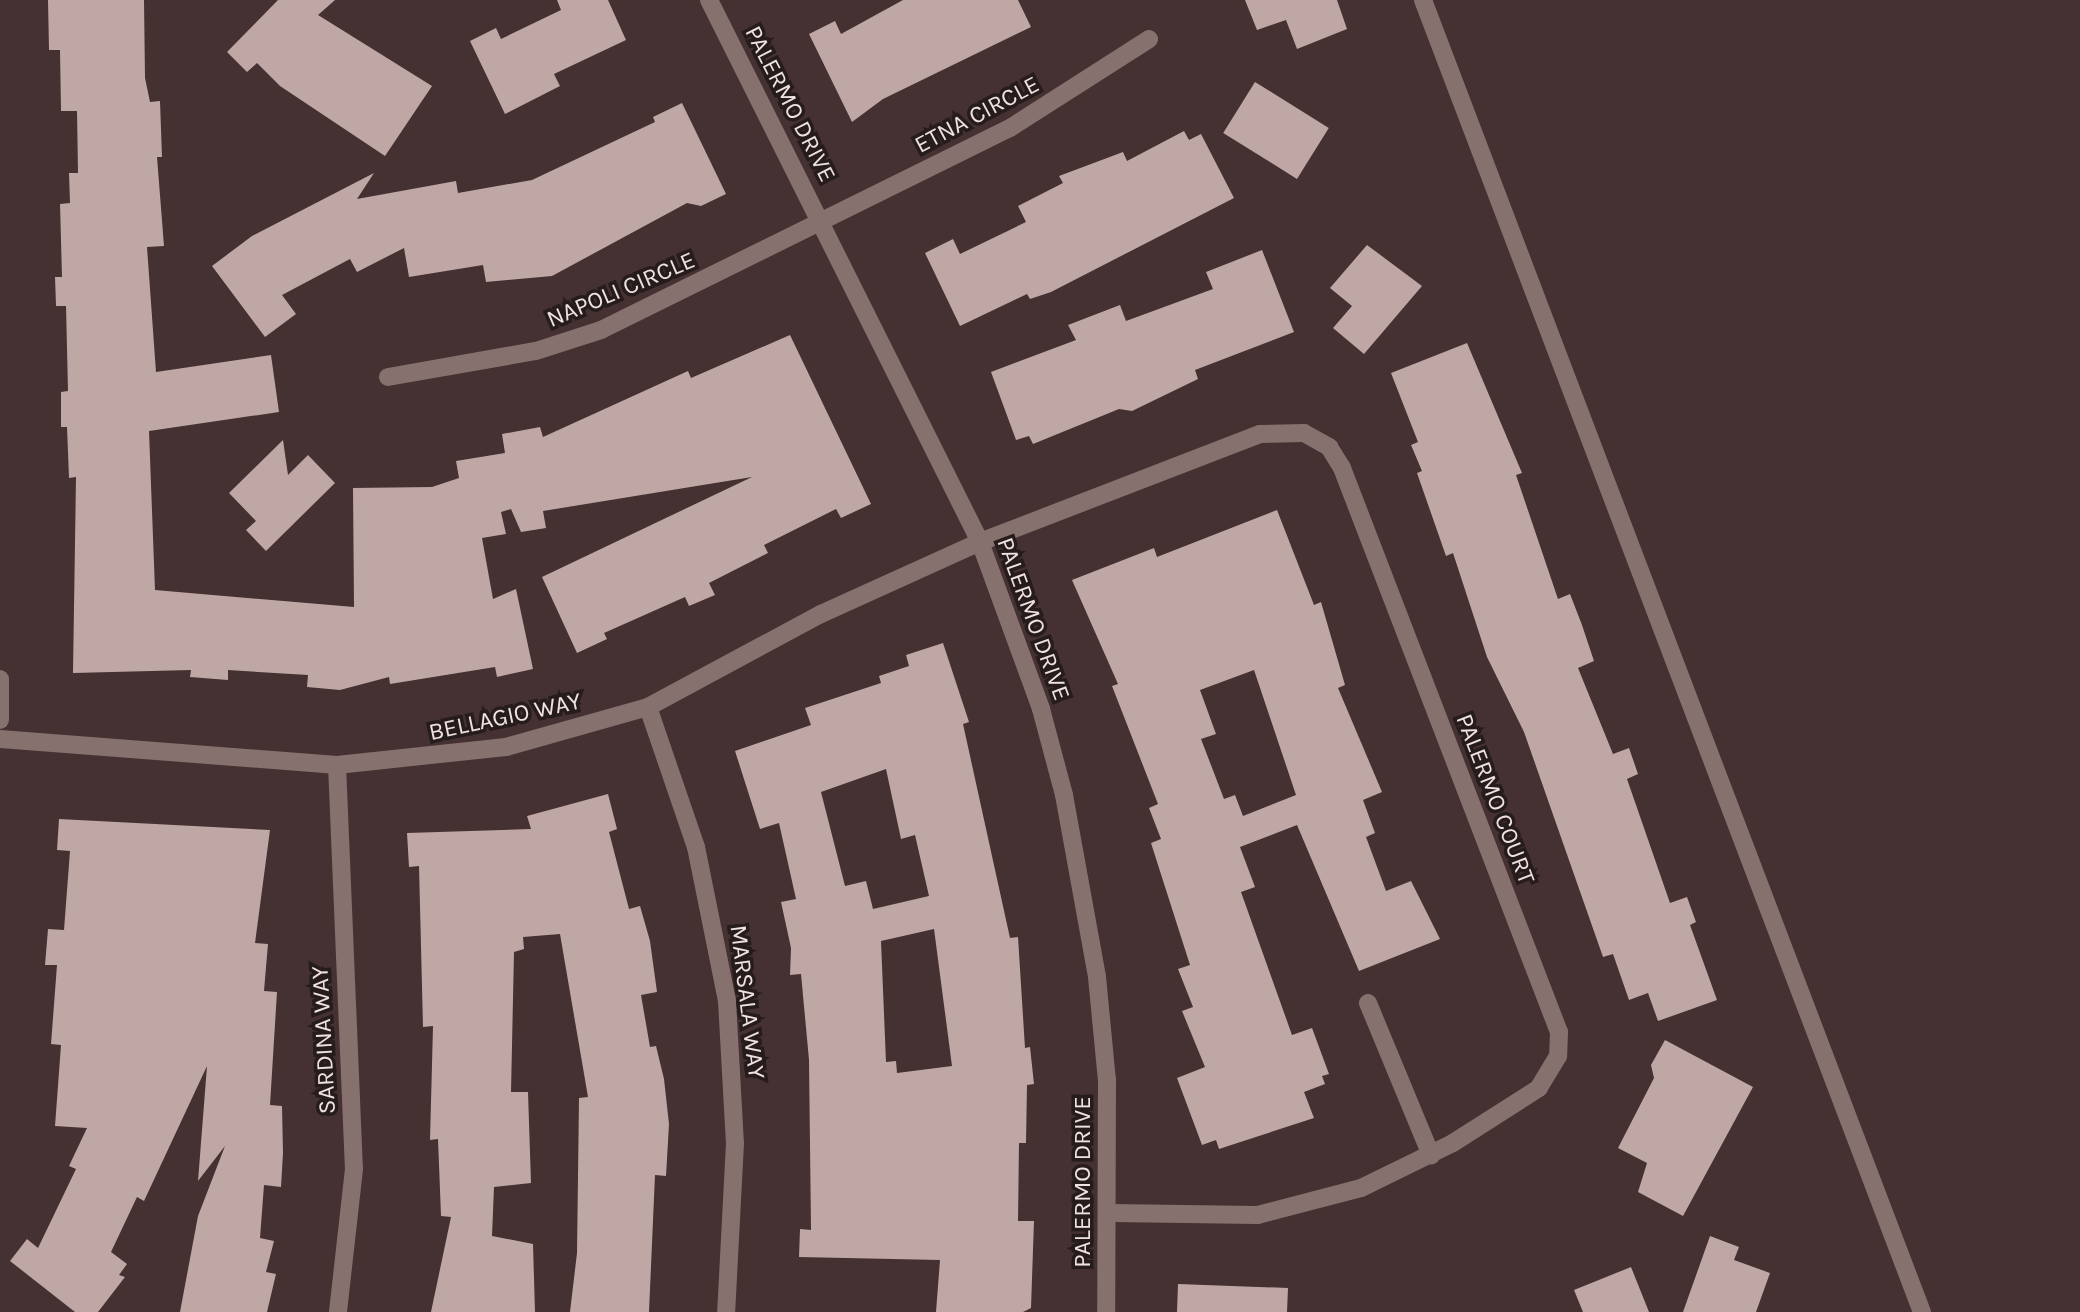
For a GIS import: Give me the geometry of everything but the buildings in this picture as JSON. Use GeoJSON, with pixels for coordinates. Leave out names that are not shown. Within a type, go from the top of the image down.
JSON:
{"type":"FeatureCollection","features":[{"type":"Feature","properties":{"kind":"street","name":"PALERMO DRIVE"},"geometry":{"type":"LineString","coordinates":[[709,0],[980,542],[1041,709],[1081,874],[1107,1080],[1111,1213],[1106,1312]]}},
{"type":"Feature","properties":{"kind":"street"},"geometry":{"type":"LineString","coordinates":[[1423,0],[1922,1312]]}},
{"type":"Feature","properties":{"kind":"street","name":"ETNA CIRCLE"},"geometry":{"type":"LineString","coordinates":[[822,222],[1010,128],[1149,39]]}},
{"type":"Feature","properties":{"kind":"street","name":"NAPOLI CIRCLE"},"geometry":{"type":"LineString","coordinates":[[388,377],[566,343],[822,222]]}},
{"type":"Feature","properties":{"kind":"street","name":"PALERMO COURT"},"geometry":{"type":"LineString","coordinates":[[980,542],[1260,434],[1304,433],[1336,457],[1559,1032],[1558,1056],[1539,1088],[1432,1155],[1361,1188],[1286,1210],[1198,1219],[1111,1213]]}},
{"type":"Feature","properties":{"kind":"street","name":"BELLAGIO WAY"},"geometry":{"type":"LineString","coordinates":[[0,739],[337,765],[506,747],[648,707],[821,614],[980,542]]}},
{"type":"Feature","properties":{"kind":"street"},"geometry":{"type":"LineString","coordinates":[[0,679],[0,720]]}},
{"type":"Feature","properties":{"kind":"street","name":"MARSALA WAY"},"geometry":{"type":"LineString","coordinates":[[648,707],[696,848],[727,1001],[736,1143],[726,1312]]}},
{"type":"Feature","properties":{"kind":"street","name":"SARDINA WAY"},"geometry":{"type":"LineString","coordinates":[[337,765],[354,1169],[338,1312]]}},
{"type":"Feature","properties":{"kind":"street"},"geometry":{"type":"LineString","coordinates":[[1368,1003],[1432,1155]]}}]}
